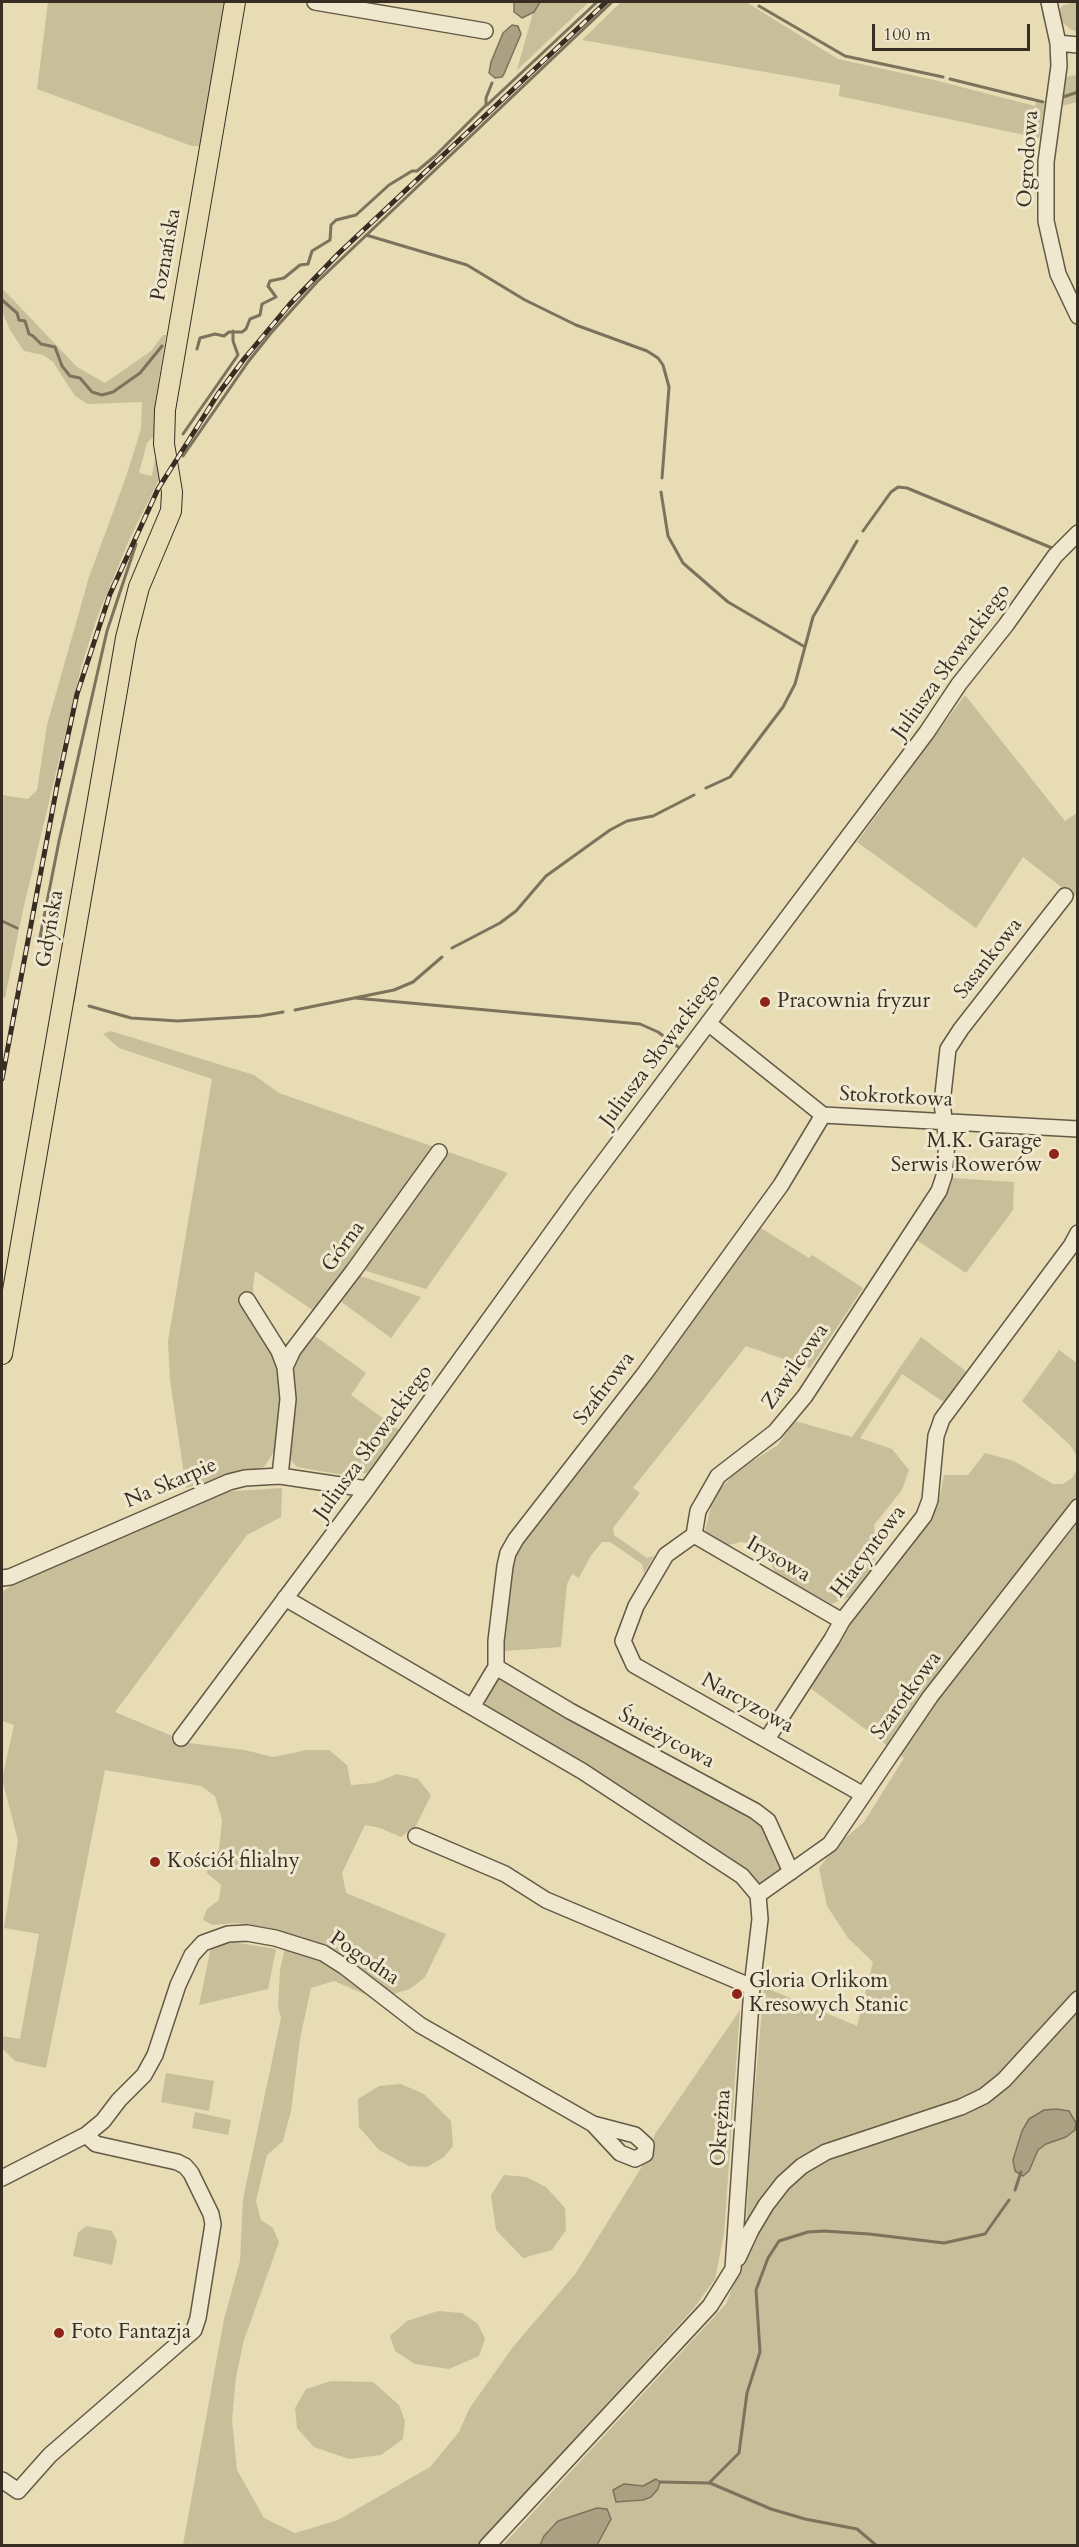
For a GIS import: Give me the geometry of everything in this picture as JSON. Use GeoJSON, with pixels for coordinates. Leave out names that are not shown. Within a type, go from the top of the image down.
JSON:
{"type":"FeatureCollection","features":[{"type":"Feature","properties":{"kind":"main road","name":"Poznańska"},"geometry":{"type":"LineString","coordinates":[[169,518],[172,492],[164,444],[165,410],[235,2]]}},
{"type":"Feature","properties":{"kind":"main road","name":"Gdyńska"},"geometry":{"type":"LineString","coordinates":[[2,1354],[126,638],[139,587],[169,518]]}},
{"type":"Feature","properties":{"kind":"street"},"geometry":{"type":"LineString","coordinates":[[315,2],[485,31]]}},
{"type":"Feature","properties":{"kind":"street","name":"Ogrodowa"},"geometry":{"type":"LineString","coordinates":[[1049,2],[1058,44],[1058,80],[1046,162],[1046,221],[1058,274],[1077,316]]}},
{"type":"Feature","properties":{"kind":"street"},"geometry":{"type":"LineString","coordinates":[[1058,44],[1077,45]]}},
{"type":"Feature","properties":{"kind":"street","name":"Juliusza Słowackiego"},"geometry":{"type":"LineString","coordinates":[[181,1738],[367,1489],[579,1195],[927,732],[959,684],[1006,625],[1054,556],[1077,533]]}},
{"type":"Feature","properties":{"kind":"street","name":"Sasankowa"},"geometry":{"type":"LineString","coordinates":[[944,1122],[942,1103],[948,1049],[960,1029],[1065,896]]}},
{"type":"Feature","properties":{"kind":"street","name":"Stokrotkowa"},"geometry":{"type":"LineString","coordinates":[[708,1023],[823,1114],[1077,1129]]}},
{"type":"Feature","properties":{"kind":"street","name":"Szafirowa"},"geometry":{"type":"LineString","coordinates":[[472,1707],[496,1667],[496,1641],[508,1553],[516,1539],[645,1372],[781,1185],[823,1114]]}},
{"type":"Feature","properties":{"kind":"street","name":"Zawilcowa"},"geometry":{"type":"LineString","coordinates":[[694,1535],[698,1511],[718,1476],[775,1432],[805,1396],[939,1191],[944,1176],[947,1142],[944,1122]]}},
{"type":"Feature","properties":{"kind":"street","name":"Górna"},"geometry":{"type":"LineString","coordinates":[[285,1366],[292,1350],[354,1270],[439,1152]]}},
{"type":"Feature","properties":{"kind":"street","name":"Hiacyntowa"},"geometry":{"type":"LineString","coordinates":[[767,1739],[842,1621],[924,1516],[930,1500],[936,1436],[942,1419],[1071,1246],[1077,1233]]}},
{"type":"Feature","properties":{"kind":"street"},"geometry":{"type":"LineString","coordinates":[[247,1300],[279,1351],[285,1366],[288,1399],[280,1476]]}},
{"type":"Feature","properties":{"kind":"street","name":"Na Skarpie"},"geometry":{"type":"LineString","coordinates":[[2,1578],[10,1577],[229,1482],[245,1478],[280,1476],[367,1489]]}},
{"type":"Feature","properties":{"kind":"street","name":"Szarotkowa"},"geometry":{"type":"LineString","coordinates":[[758,1895],[830,1844],[930,1697],[1077,1507]]}},
{"type":"Feature","properties":{"kind":"street","name":"Irysowa"},"geometry":{"type":"LineString","coordinates":[[694,1535],[842,1621]]}},
{"type":"Feature","properties":{"kind":"street","name":"Narcyzowa"},"geometry":{"type":"LineString","coordinates":[[694,1535],[666,1555],[636,1606],[623,1641],[634,1665],[862,1794]]}},
{"type":"Feature","properties":{"kind":"street"},"geometry":{"type":"LineString","coordinates":[[285,1599],[582,1771],[742,1876],[758,1895],[760,1919],[752,1987],[546,1900],[506,1874],[417,1836]]}},
{"type":"Feature","properties":{"kind":"street","name":"Śnieżycowa"},"geometry":{"type":"LineString","coordinates":[[496,1667],[570,1712],[755,1811],[768,1821],[791,1872]]}},
{"type":"Feature","properties":{"kind":"street","name":"Pogodna"},"geometry":{"type":"LineString","coordinates":[[2,2178],[86,2135],[103,2121],[118,2100],[144,2075],[155,2055],[178,1985],[192,1955],[203,1943],[228,1934],[275,1938],[324,1953],[420,2025],[593,2124]]}},
{"type":"Feature","properties":{"kind":"street","name":"Okrężna"},"geometry":{"type":"LineString","coordinates":[[487,2546],[710,2306],[733,2269],[752,1987]]}},
{"type":"Feature","properties":{"kind":"street"},"geometry":{"type":"LineString","coordinates":[[733,2269],[751,2230],[766,2205],[783,2182],[802,2166],[826,2152],[960,2107],[984,2096],[1004,2080],[1077,1999]]}},
{"type":"Feature","properties":{"kind":"street"},"geometry":{"type":"LineString","coordinates":[[2,2480],[18,2492],[50,2455],[194,2330],[198,2318],[213,2224],[191,2173],[177,2162],[96,2144],[86,2135]]}},
{"type":"Feature","properties":{"kind":"shaded area"},"geometry":{"type":"Polygon","coordinates":[[[48,2],[227,2],[205,141],[199,146],[192,146],[37,89],[48,2]]]}},
{"type":"Feature","properties":{"kind":"shaded area"},"geometry":{"type":"Polygon","coordinates":[[[514,2],[540,2],[534,12],[522,18],[514,12],[514,2]]]}},
{"type":"Feature","properties":{"kind":"shaded area"},"geometry":{"type":"Polygon","coordinates":[[[536,2],[589,2],[517,70],[536,2]]]}},
{"type":"Feature","properties":{"kind":"shaded area"},"geometry":{"type":"Polygon","coordinates":[[[621,2],[746,2],[838,59],[934,80],[1035,106],[1036,102],[1045,104],[1039,138],[839,96],[840,85],[582,40],[621,2]]]}},
{"type":"Feature","properties":{"kind":"shaded area"},"geometry":{"type":"Polygon","coordinates":[[[1077,2],[1077,32],[1056,17],[1062,6],[1077,2]]]}},
{"type":"Feature","properties":{"kind":"shaded area"},"geometry":{"type":"Polygon","coordinates":[[[512,25],[518,26],[521,34],[504,74],[502,77],[495,78],[489,73],[491,62],[503,33],[512,25]]]}},
{"type":"Feature","properties":{"kind":"shaded area"},"geometry":{"type":"Polygon","coordinates":[[[1077,75],[1077,102],[1058,107],[1065,77],[1077,75]]]}},
{"type":"Feature","properties":{"kind":"shaded area"},"geometry":{"type":"Polygon","coordinates":[[[2,288],[77,367],[105,383],[151,351],[163,335],[166,335],[156,397],[157,433],[147,443],[139,473],[152,476],[155,460],[160,458],[161,476],[130,538],[98,615],[82,664],[23,910],[5,998],[2,997],[2,795],[28,799],[37,790],[47,725],[89,577],[141,429],[142,402],[88,404],[75,396],[53,362],[43,355],[24,351],[10,330],[2,311],[2,288]]]}},
{"type":"Feature","properties":{"kind":"shaded area"},"geometry":{"type":"Polygon","coordinates":[[[965,695],[1065,821],[1077,813],[1077,893],[1074,897],[1023,857],[976,928],[857,842],[965,695]]]}},
{"type":"Feature","properties":{"kind":"shaded area"},"geometry":{"type":"Polygon","coordinates":[[[111,1031],[254,1075],[279,1093],[437,1148],[317,1313],[255,1271],[254,1303],[279,1343],[290,1344],[284,1409],[277,1447],[264,1467],[186,1488],[170,1380],[168,1341],[212,1079],[119,1048],[103,1034],[111,1031]]]}},
{"type":"Feature","properties":{"kind":"shaded area"},"geometry":{"type":"Polygon","coordinates":[[[443,1150],[508,1173],[426,1289],[366,1271],[364,1264],[443,1150]]]}},
{"type":"Feature","properties":{"kind":"shaded area"},"geometry":{"type":"Polygon","coordinates":[[[952,1178],[1014,1182],[1013,1210],[966,1273],[915,1239],[951,1185],[952,1178]]]}},
{"type":"Feature","properties":{"kind":"shaded area"},"geometry":{"type":"Polygon","coordinates":[[[759,1227],[809,1258],[812,1255],[863,1288],[810,1368],[746,1346],[633,1488],[640,1493],[613,1528],[614,1535],[647,1558],[654,1556],[644,1573],[642,1564],[610,1542],[602,1542],[590,1557],[579,1578],[572,1574],[567,1584],[561,1647],[504,1651],[500,1644],[513,1558],[520,1542],[759,1227]]]}},
{"type":"Feature","properties":{"kind":"shaded area"},"geometry":{"type":"Polygon","coordinates":[[[358,1275],[421,1297],[391,1338],[340,1301],[358,1275]]]}},
{"type":"Feature","properties":{"kind":"shaded area"},"geometry":{"type":"Polygon","coordinates":[[[315,1336],[366,1373],[351,1395],[402,1432],[385,1457],[367,1473],[337,1474],[297,1467],[288,1457],[290,1374],[297,1354],[315,1336]]]}},
{"type":"Feature","properties":{"kind":"shaded area"},"geometry":{"type":"Polygon","coordinates":[[[921,1337],[967,1372],[945,1403],[902,1374],[860,1438],[892,1449],[909,1470],[902,1490],[874,1525],[876,1552],[872,1572],[858,1593],[832,1604],[776,1574],[767,1555],[757,1545],[741,1542],[729,1545],[716,1541],[705,1531],[714,1495],[738,1470],[778,1445],[795,1421],[852,1437],[921,1337]]]}},
{"type":"Feature","properties":{"kind":"shaded area"},"geometry":{"type":"Polygon","coordinates":[[[1059,1350],[1077,1363],[1077,1456],[1070,1445],[1022,1401],[1059,1350]]]}},
{"type":"Feature","properties":{"kind":"shaded area"},"geometry":{"type":"Polygon","coordinates":[[[985,1453],[1014,1461],[1053,1484],[1063,1484],[1072,1478],[1077,1470],[1077,2545],[597,2545],[603,2532],[597,2508],[558,2521],[540,2545],[502,2546],[726,2304],[740,2267],[746,2225],[751,2132],[764,1987],[857,2026],[873,1962],[848,1938],[827,1906],[819,1868],[836,1846],[864,1822],[904,1758],[809,1687],[842,1633],[938,1506],[944,1475],[968,1475],[985,1453]]]}},
{"type":"Feature","properties":{"kind":"shaded area"},"geometry":{"type":"Polygon","coordinates":[[[282,1488],[281,1517],[247,1535],[115,1712],[189,1743],[245,1750],[273,1757],[307,1750],[329,1750],[347,1765],[351,1785],[374,1783],[397,1774],[418,1779],[431,1795],[416,1826],[401,1837],[380,1828],[365,1825],[342,1873],[346,1893],[446,1934],[425,1977],[410,1989],[376,1999],[334,1981],[311,1988],[300,2039],[291,2111],[283,2141],[267,2155],[256,2201],[261,2220],[273,2228],[279,2242],[244,2340],[236,2377],[232,2419],[237,2470],[264,2518],[295,2533],[338,2520],[430,2467],[459,2432],[469,2409],[513,2347],[576,2273],[646,2160],[655,2134],[740,2010],[724,2234],[715,2279],[694,2308],[477,2545],[183,2545],[224,2319],[240,2261],[243,2199],[281,2018],[278,2007],[280,1970],[288,1935],[270,1928],[238,1923],[213,1925],[203,1920],[207,1909],[219,1900],[221,1885],[207,1873],[206,1864],[219,1850],[222,1820],[215,1796],[201,1786],[105,1770],[46,2068],[15,2061],[2,2048],[2,2036],[20,2039],[39,1934],[4,1928],[18,1841],[2,1779],[14,1725],[2,1721],[2,1592],[21,1579],[219,1492],[282,1488]]]}},
{"type":"Feature","properties":{"kind":"shaded area"},"geometry":{"type":"Polygon","coordinates":[[[498,1679],[510,1679],[761,1820],[783,1867],[766,1885],[756,1882],[485,1708],[486,1694],[498,1679]]]}},
{"type":"Feature","properties":{"kind":"shaded area"},"geometry":{"type":"Polygon","coordinates":[[[226,1941],[276,1949],[268,1989],[199,2005],[211,1947],[226,1941]]]}},
{"type":"Feature","properties":{"kind":"shaded area"},"geometry":{"type":"Polygon","coordinates":[[[166,2073],[214,2081],[209,2111],[161,2102],[166,2073]]]}},
{"type":"Feature","properties":{"kind":"shaded area"},"geometry":{"type":"Polygon","coordinates":[[[401,2084],[424,2094],[451,2121],[453,2146],[444,2157],[427,2167],[409,2166],[379,2150],[359,2127],[358,2099],[379,2086],[401,2084]]]}},
{"type":"Feature","properties":{"kind":"shaded area"},"geometry":{"type":"Polygon","coordinates":[[[1044,2110],[1069,2111],[1076,2123],[1075,2130],[1066,2137],[1046,2144],[1038,2150],[1029,2171],[1023,2176],[1015,2171],[1013,2160],[1022,2131],[1029,2119],[1044,2110]]]}},
{"type":"Feature","properties":{"kind":"shaded area"},"geometry":{"type":"Polygon","coordinates":[[[195,2112],[231,2120],[228,2135],[192,2128],[195,2112]]]}},
{"type":"Feature","properties":{"kind":"shaded area"},"geometry":{"type":"Polygon","coordinates":[[[504,2175],[526,2177],[546,2187],[565,2208],[566,2230],[552,2250],[523,2258],[496,2230],[491,2195],[504,2175]]]}},
{"type":"Feature","properties":{"kind":"shaded area"},"geometry":{"type":"Polygon","coordinates":[[[86,2226],[112,2231],[117,2241],[112,2265],[73,2256],[78,2233],[86,2226]]]}},
{"type":"Feature","properties":{"kind":"shaded area"},"geometry":{"type":"Polygon","coordinates":[[[438,2311],[462,2313],[478,2324],[485,2339],[479,2356],[449,2369],[415,2364],[395,2351],[390,2336],[407,2321],[438,2311]]]}},
{"type":"Feature","properties":{"kind":"shaded area"},"geometry":{"type":"Polygon","coordinates":[[[331,2381],[373,2382],[399,2405],[405,2421],[403,2439],[381,2455],[349,2459],[314,2447],[297,2428],[295,2408],[306,2389],[331,2381]]]}},
{"type":"Feature","properties":{"kind":"shaded area"},"geometry":{"type":"Polygon","coordinates":[[[656,2479],[660,2482],[658,2489],[651,2497],[643,2500],[616,2502],[613,2490],[624,2484],[643,2486],[656,2479]]]}},
{"type":"Feature","properties":{"kind":"shaded area"},"geometry":{"type":"Polygon","coordinates":[[[597,2508],[607,2509],[611,2519],[597,2545],[540,2545],[544,2536],[558,2521],[597,2508]]]}},
{"type":"Feature","properties":{"kind":"waterway"},"geometry":{"type":"LineString","coordinates":[[487,105],[597,2]]}},
{"type":"Feature","properties":{"kind":"waterway"},"geometry":{"type":"LineString","coordinates":[[183,456],[248,362],[317,282],[612,2]]}},
{"type":"Feature","properties":{"kind":"waterway"},"geometry":{"type":"LineString","coordinates":[[759,6],[845,56],[943,77]]}},
{"type":"Feature","properties":{"kind":"waterway"},"geometry":{"type":"LineString","coordinates":[[950,79],[1043,102]]}},
{"type":"Feature","properties":{"kind":"waterway"},"geometry":{"type":"LineString","coordinates":[[197,349],[200,338],[215,334],[224,336],[229,332],[242,332],[246,329],[250,319],[260,315],[262,304],[276,297],[268,286],[270,281],[284,278],[300,265],[308,264],[312,251],[330,240],[331,225],[336,220],[356,215],[389,185],[412,171],[417,171],[435,156],[486,105],[486,98],[492,83]]}},
{"type":"Feature","properties":{"kind":"waterway"},"geometry":{"type":"LineString","coordinates":[[1060,98],[1078,92]]}},
{"type":"Feature","properties":{"kind":"waterway"},"geometry":{"type":"LineString","coordinates":[[366,235],[467,265],[525,300],[576,325],[647,351],[658,358],[663,365],[669,387],[662,478]]}},
{"type":"Feature","properties":{"kind":"waterway"},"geometry":{"type":"LineString","coordinates":[[2,300],[17,313],[19,320],[25,321],[29,334],[41,344],[55,347],[62,366],[70,376],[80,378],[92,392],[102,395],[113,392],[140,373],[162,346]]}},
{"type":"Feature","properties":{"kind":"waterway"},"geometry":{"type":"LineString","coordinates":[[183,434],[238,355],[233,341],[233,331]]}},
{"type":"Feature","properties":{"kind":"waterway"},"geometry":{"type":"LineString","coordinates":[[863,531],[891,492],[898,487],[907,488],[1052,548]]}},
{"type":"Feature","properties":{"kind":"waterway"},"geometry":{"type":"LineString","coordinates":[[661,492],[668,536],[683,563],[728,602],[805,647]]}},
{"type":"Feature","properties":{"kind":"waterway"},"geometry":{"type":"LineString","coordinates":[[706,788],[730,777],[783,707],[795,684],[813,617],[857,541]]}},
{"type":"Feature","properties":{"kind":"waterway"},"geometry":{"type":"LineString","coordinates":[[43,936],[40,937],[59,841],[107,631],[136,544]]}},
{"type":"Feature","properties":{"kind":"waterway"},"geometry":{"type":"LineString","coordinates":[[452,948],[500,923],[516,911],[546,876],[610,830],[627,821],[653,816],[694,795]]}},
{"type":"Feature","properties":{"kind":"waterway"},"geometry":{"type":"LineString","coordinates":[[2,921],[17,928]]}},
{"type":"Feature","properties":{"kind":"waterway"},"geometry":{"type":"LineString","coordinates":[[295,1010],[394,990],[413,982],[442,957]]}},
{"type":"Feature","properties":{"kind":"waterway"},"geometry":{"type":"LineString","coordinates":[[73,1001],[76,982]]}},
{"type":"Feature","properties":{"kind":"waterway"},"geometry":{"type":"LineString","coordinates":[[355,998],[640,1024],[658,1032],[681,1049]]}},
{"type":"Feature","properties":{"kind":"waterway"},"geometry":{"type":"LineString","coordinates":[[89,1006],[131,1018],[178,1021],[260,1016],[283,1012]]}},
{"type":"Feature","properties":{"kind":"waterway"},"geometry":{"type":"LineString","coordinates":[[1015,2190],[1021,2172]]}},
{"type":"Feature","properties":{"kind":"waterway"},"geometry":{"type":"LineString","coordinates":[[660,2482],[709,2483],[739,2453],[747,2393],[760,2352],[756,2290],[768,2258],[779,2241],[808,2232],[824,2231],[944,2243],[985,2234],[1009,2200]]}},
{"type":"Feature","properties":{"kind":"waterway"},"geometry":{"type":"LineString","coordinates":[[710,2483],[771,2509],[805,2519],[857,2529],[877,2546]]}},
{"type":"Feature","properties":{"kind":"railway"},"geometry":{"type":"LineString","coordinates":[[2,1079],[57,786],[77,694],[110,594],[158,489],[218,394],[290,304],[339,253],[606,2]]}},
{"type":"Feature","properties":{"kind":"place","name":"Pracownia fryzur"},"geometry":{"type":"Point","coordinates":[765,1002]}},
{"type":"Feature","properties":{"kind":"place","name":"M.K. Garage Serwis Rowerów"},"geometry":{"type":"Point","coordinates":[1054,1154]}},
{"type":"Feature","properties":{"kind":"place","name":"Kościół filialny"},"geometry":{"type":"Point","coordinates":[155,1862]}},
{"type":"Feature","properties":{"kind":"place","name":"Gloria Orlikom Kresowych Stanic"},"geometry":{"type":"Point","coordinates":[737,1994]}},
{"type":"Feature","properties":{"kind":"place","name":"Foto Fantazja"},"geometry":{"type":"Point","coordinates":[59,2333]}}]}
